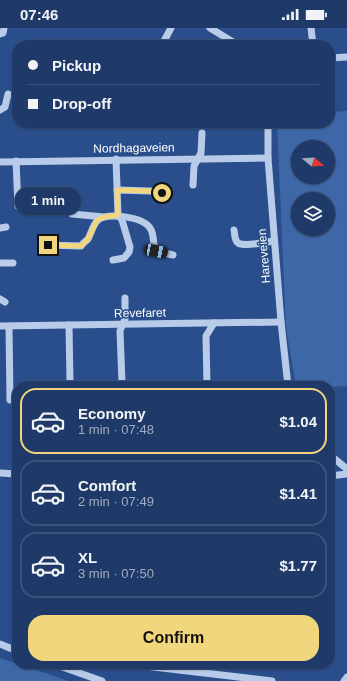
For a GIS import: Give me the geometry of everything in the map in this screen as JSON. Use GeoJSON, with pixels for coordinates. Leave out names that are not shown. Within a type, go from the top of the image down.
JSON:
{"type":"FeatureCollection","features":[{"type":"Feature","properties":{"kind":"street"},"geometry":{"type":"LineString","coordinates":[[0,34],[3,32],[4,28]]}},
{"type":"Feature","properties":{"kind":"street"},"geometry":{"type":"LineString","coordinates":[[164,40],[171,28]]}},
{"type":"Feature","properties":{"kind":"street"},"geometry":{"type":"LineString","coordinates":[[210,28],[230,40]]}},
{"type":"Feature","properties":{"kind":"street"},"geometry":{"type":"LineString","coordinates":[[312,28],[313,40]]}},
{"type":"Feature","properties":{"kind":"street"},"geometry":{"type":"LineString","coordinates":[[335,58],[347,57]]}},
{"type":"Feature","properties":{"kind":"street"},"geometry":{"type":"LineString","coordinates":[[0,110],[5,107],[8,94]]}},
{"type":"Feature","properties":{"kind":"street","name":"Hareveien"},"geometry":{"type":"LineString","coordinates":[[268,128],[268,158],[274,242],[287,381]]}},
{"type":"Feature","properties":{"kind":"street"},"geometry":{"type":"LineString","coordinates":[[193,185],[194,166],[201,153],[202,133]]}},
{"type":"Feature","properties":{"kind":"street","name":"Nordhagaveien"},"geometry":{"type":"LineString","coordinates":[[0,162],[116,159],[268,158]]}},
{"type":"Feature","properties":{"kind":"street"},"geometry":{"type":"LineString","coordinates":[[113,260],[124,258],[130,252],[122,220],[118,215],[116,159]]}},
{"type":"Feature","properties":{"kind":"street"},"geometry":{"type":"LineString","coordinates":[[16,162],[18,206]]}},
{"type":"Feature","properties":{"kind":"street"},"geometry":{"type":"LineString","coordinates":[[117,190],[162,193]]}},
{"type":"Feature","properties":{"kind":"street"},"geometry":{"type":"LineString","coordinates":[[72,214],[104,217],[118,215],[135,219],[149,225],[156,251],[173,255]]}},
{"type":"Feature","properties":{"kind":"street"},"geometry":{"type":"LineString","coordinates":[[48,245],[81,246],[88,239],[97,220],[104,217]]}},
{"type":"Feature","properties":{"kind":"street"},"geometry":{"type":"LineString","coordinates":[[234,230],[235,239],[238,243],[274,242]]}},
{"type":"Feature","properties":{"kind":"street"},"geometry":{"type":"LineString","coordinates":[[0,263],[13,263]]}},
{"type":"Feature","properties":{"kind":"street"},"geometry":{"type":"LineString","coordinates":[[122,381],[120,332],[123,324],[125,298]]}},
{"type":"Feature","properties":{"kind":"street","name":"Revefaret"},"geometry":{"type":"LineString","coordinates":[[0,326],[281,322]]}},
{"type":"Feature","properties":{"kind":"street"},"geometry":{"type":"LineString","coordinates":[[207,381],[206,336],[214,323]]}},
{"type":"Feature","properties":{"kind":"street"},"geometry":{"type":"LineString","coordinates":[[70,325],[70,381]]}},
{"type":"Feature","properties":{"kind":"street"},"geometry":{"type":"LineString","coordinates":[[9,326],[10,400]]}},
{"type":"Feature","properties":{"kind":"street"},"geometry":{"type":"LineString","coordinates":[[335,459],[347,469]]}},
{"type":"Feature","properties":{"kind":"street"},"geometry":{"type":"LineString","coordinates":[[0,473],[12,474]]}},
{"type":"Feature","properties":{"kind":"street"},"geometry":{"type":"LineString","coordinates":[[335,475],[347,474]]}},
{"type":"Feature","properties":{"kind":"street"},"geometry":{"type":"LineString","coordinates":[[0,644],[12,649]]}},
{"type":"Feature","properties":{"kind":"street"},"geometry":{"type":"LineString","coordinates":[[72,669],[102,681]]}},
{"type":"Feature","properties":{"kind":"street"},"geometry":{"type":"LineString","coordinates":[[170,669],[272,681]]}},
{"type":"Feature","properties":{"kind":"street"},"geometry":{"type":"LineString","coordinates":[[344,681],[347,677]]}},
{"type":"Feature","properties":{"kind":"shaded area"},"geometry":{"type":"Polygon","coordinates":[[[347,111],[347,386],[335,387],[335,381],[295,381],[286,328],[277,128],[335,128],[335,112],[347,111]]]}},
{"type":"Feature","properties":{"kind":"shaded area"},"geometry":{"type":"Polygon","coordinates":[[[0,658],[12,662],[12,669],[33,669],[68,681],[0,681],[0,658]]]}},
{"type":"Feature","properties":{"kind":"route"},"geometry":{"type":"LineString","coordinates":[[48,245],[81,246],[88,239],[97,220],[104,217],[118,215],[117,190],[162,193]]}}]}
